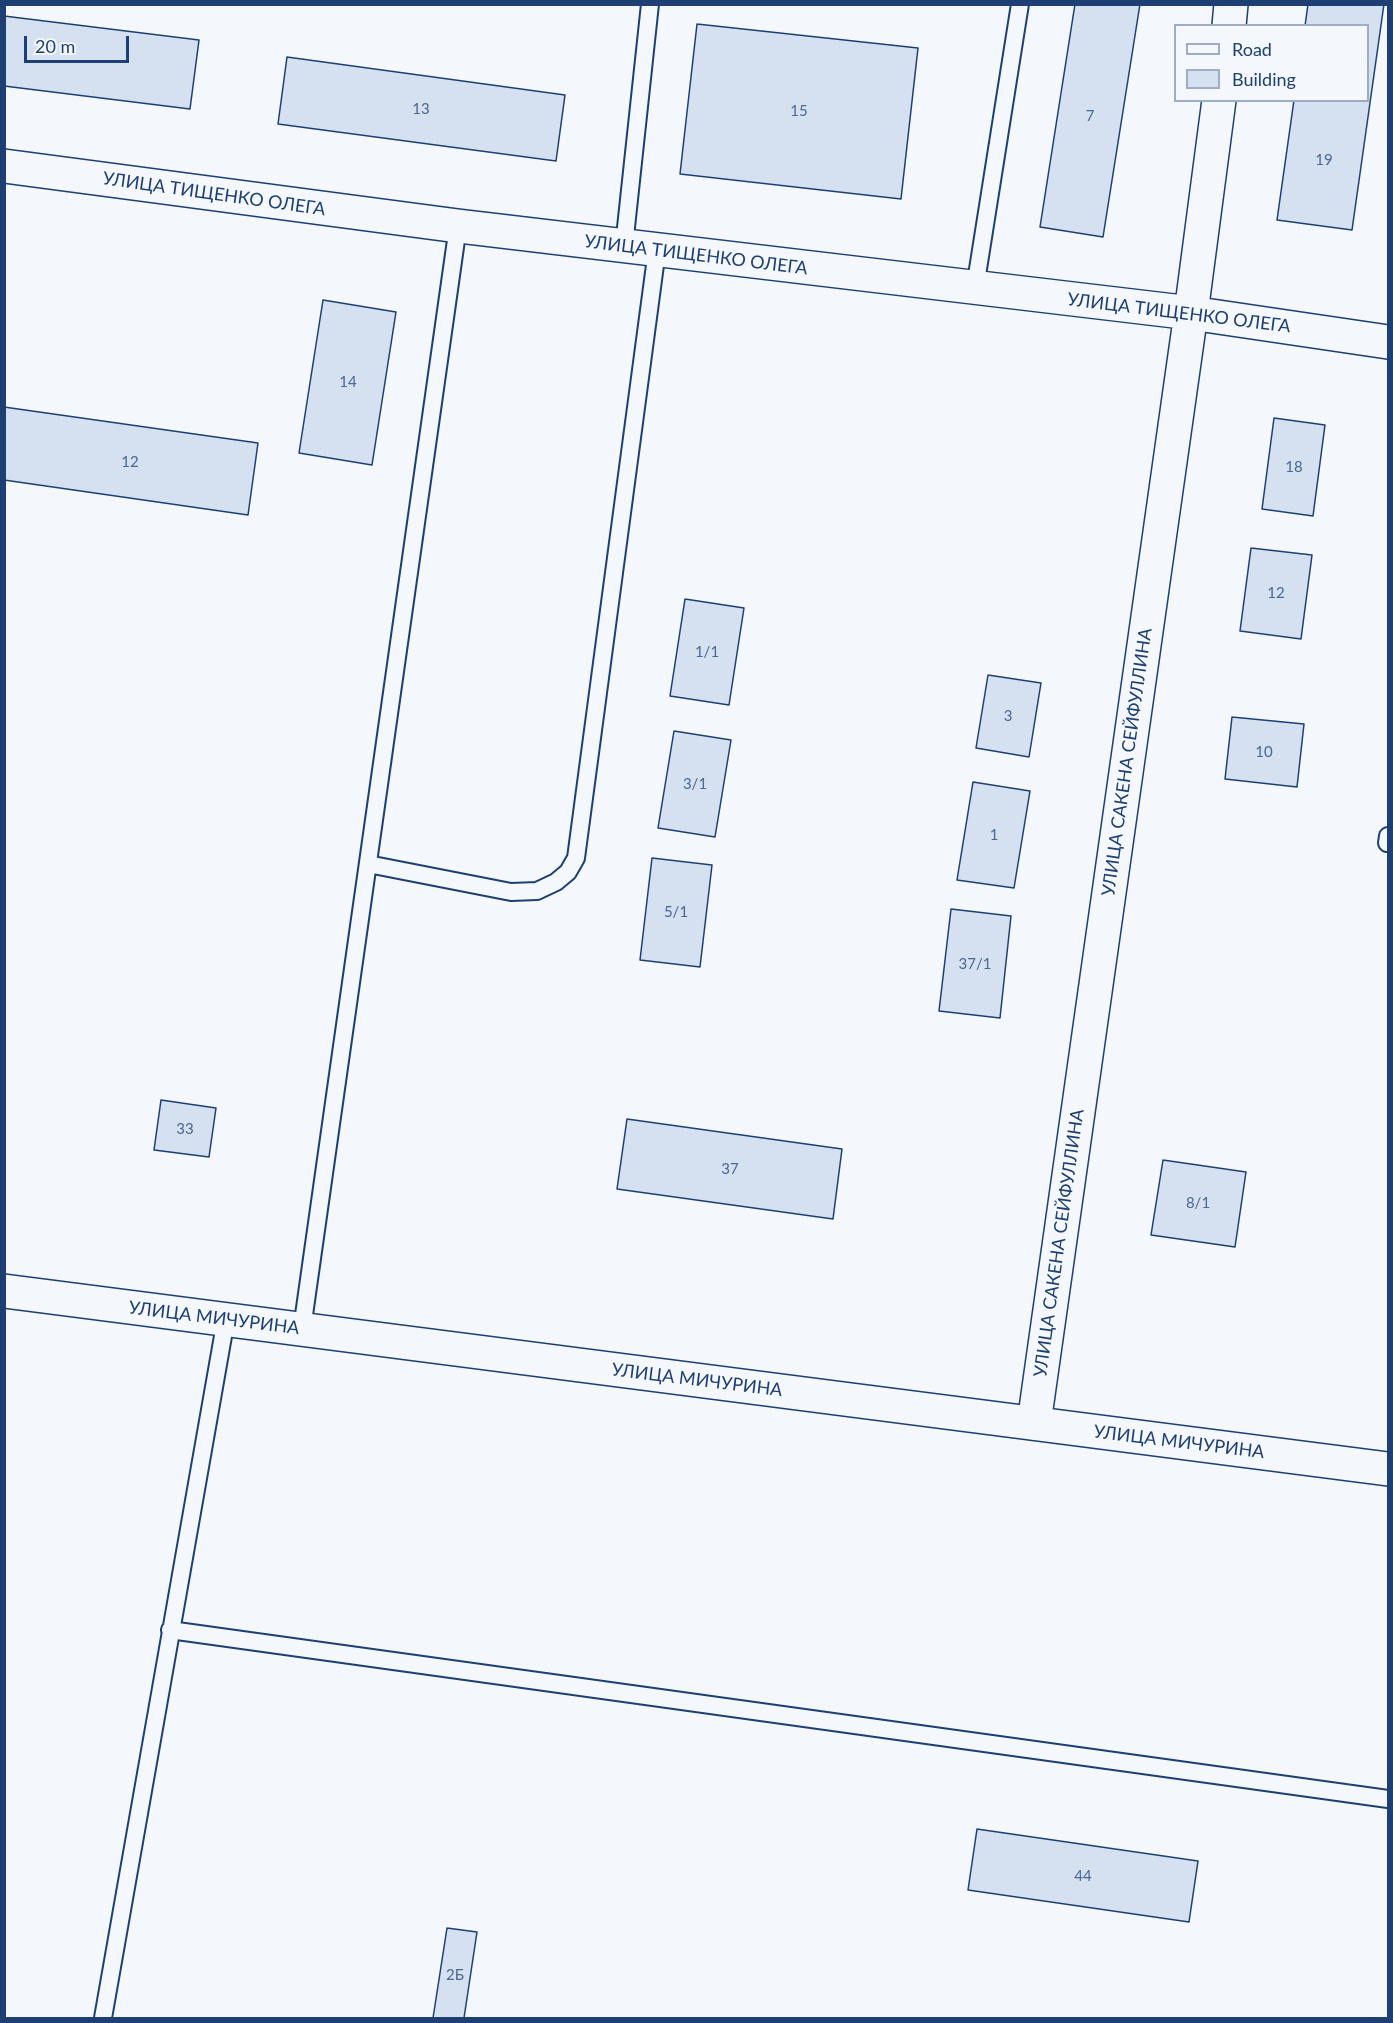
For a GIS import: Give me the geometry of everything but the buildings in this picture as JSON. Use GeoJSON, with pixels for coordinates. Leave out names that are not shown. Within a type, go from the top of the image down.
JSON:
{"type":"FeatureCollection","features":[{"type":"Feature","properties":{"kind":"street"},"geometry":{"type":"LineString","coordinates":[[1229,24],[1231,4]]}},
{"type":"Feature","properties":{"kind":"street","name":"УЛИЦА САКЕНА СЕЙФУЛЛИНА"},"geometry":{"type":"LineString","coordinates":[[1034,1423],[1219,102]]}},
{"type":"Feature","properties":{"kind":"street","name":"УЛИЦА ТИЩЕНКО ОЛЕГА"},"geometry":{"type":"LineString","coordinates":[[4,166],[459,226],[1191,313],[1389,342]]}},
{"type":"Feature","properties":{"kind":"street","name":"УЛИЦА МИЧУРИНА"},"geometry":{"type":"LineString","coordinates":[[4,1291],[1389,1469]]}},
{"type":"Feature","properties":{"kind":"lane"},"geometry":{"type":"LineString","coordinates":[[624,246],[650,4]]}},
{"type":"Feature","properties":{"kind":"lane"},"geometry":{"type":"LineString","coordinates":[[975,288],[1020,4]]}},
{"type":"Feature","properties":{"kind":"lane"},"geometry":{"type":"LineString","coordinates":[[302,1329],[459,226]]}},
{"type":"Feature","properties":{"kind":"lane"},"geometry":{"type":"LineString","coordinates":[[368,864],[511,892],[537,891],[556,882],[568,872],[576,858],[657,250]]}},
{"type":"Feature","properties":{"kind":"lane"},"geometry":{"type":"LineString","coordinates":[[103,2019],[226,1319]]}},
{"type":"Feature","properties":{"kind":"lane"},"geometry":{"type":"LineString","coordinates":[[170,1630],[1389,1799]]}}]}
